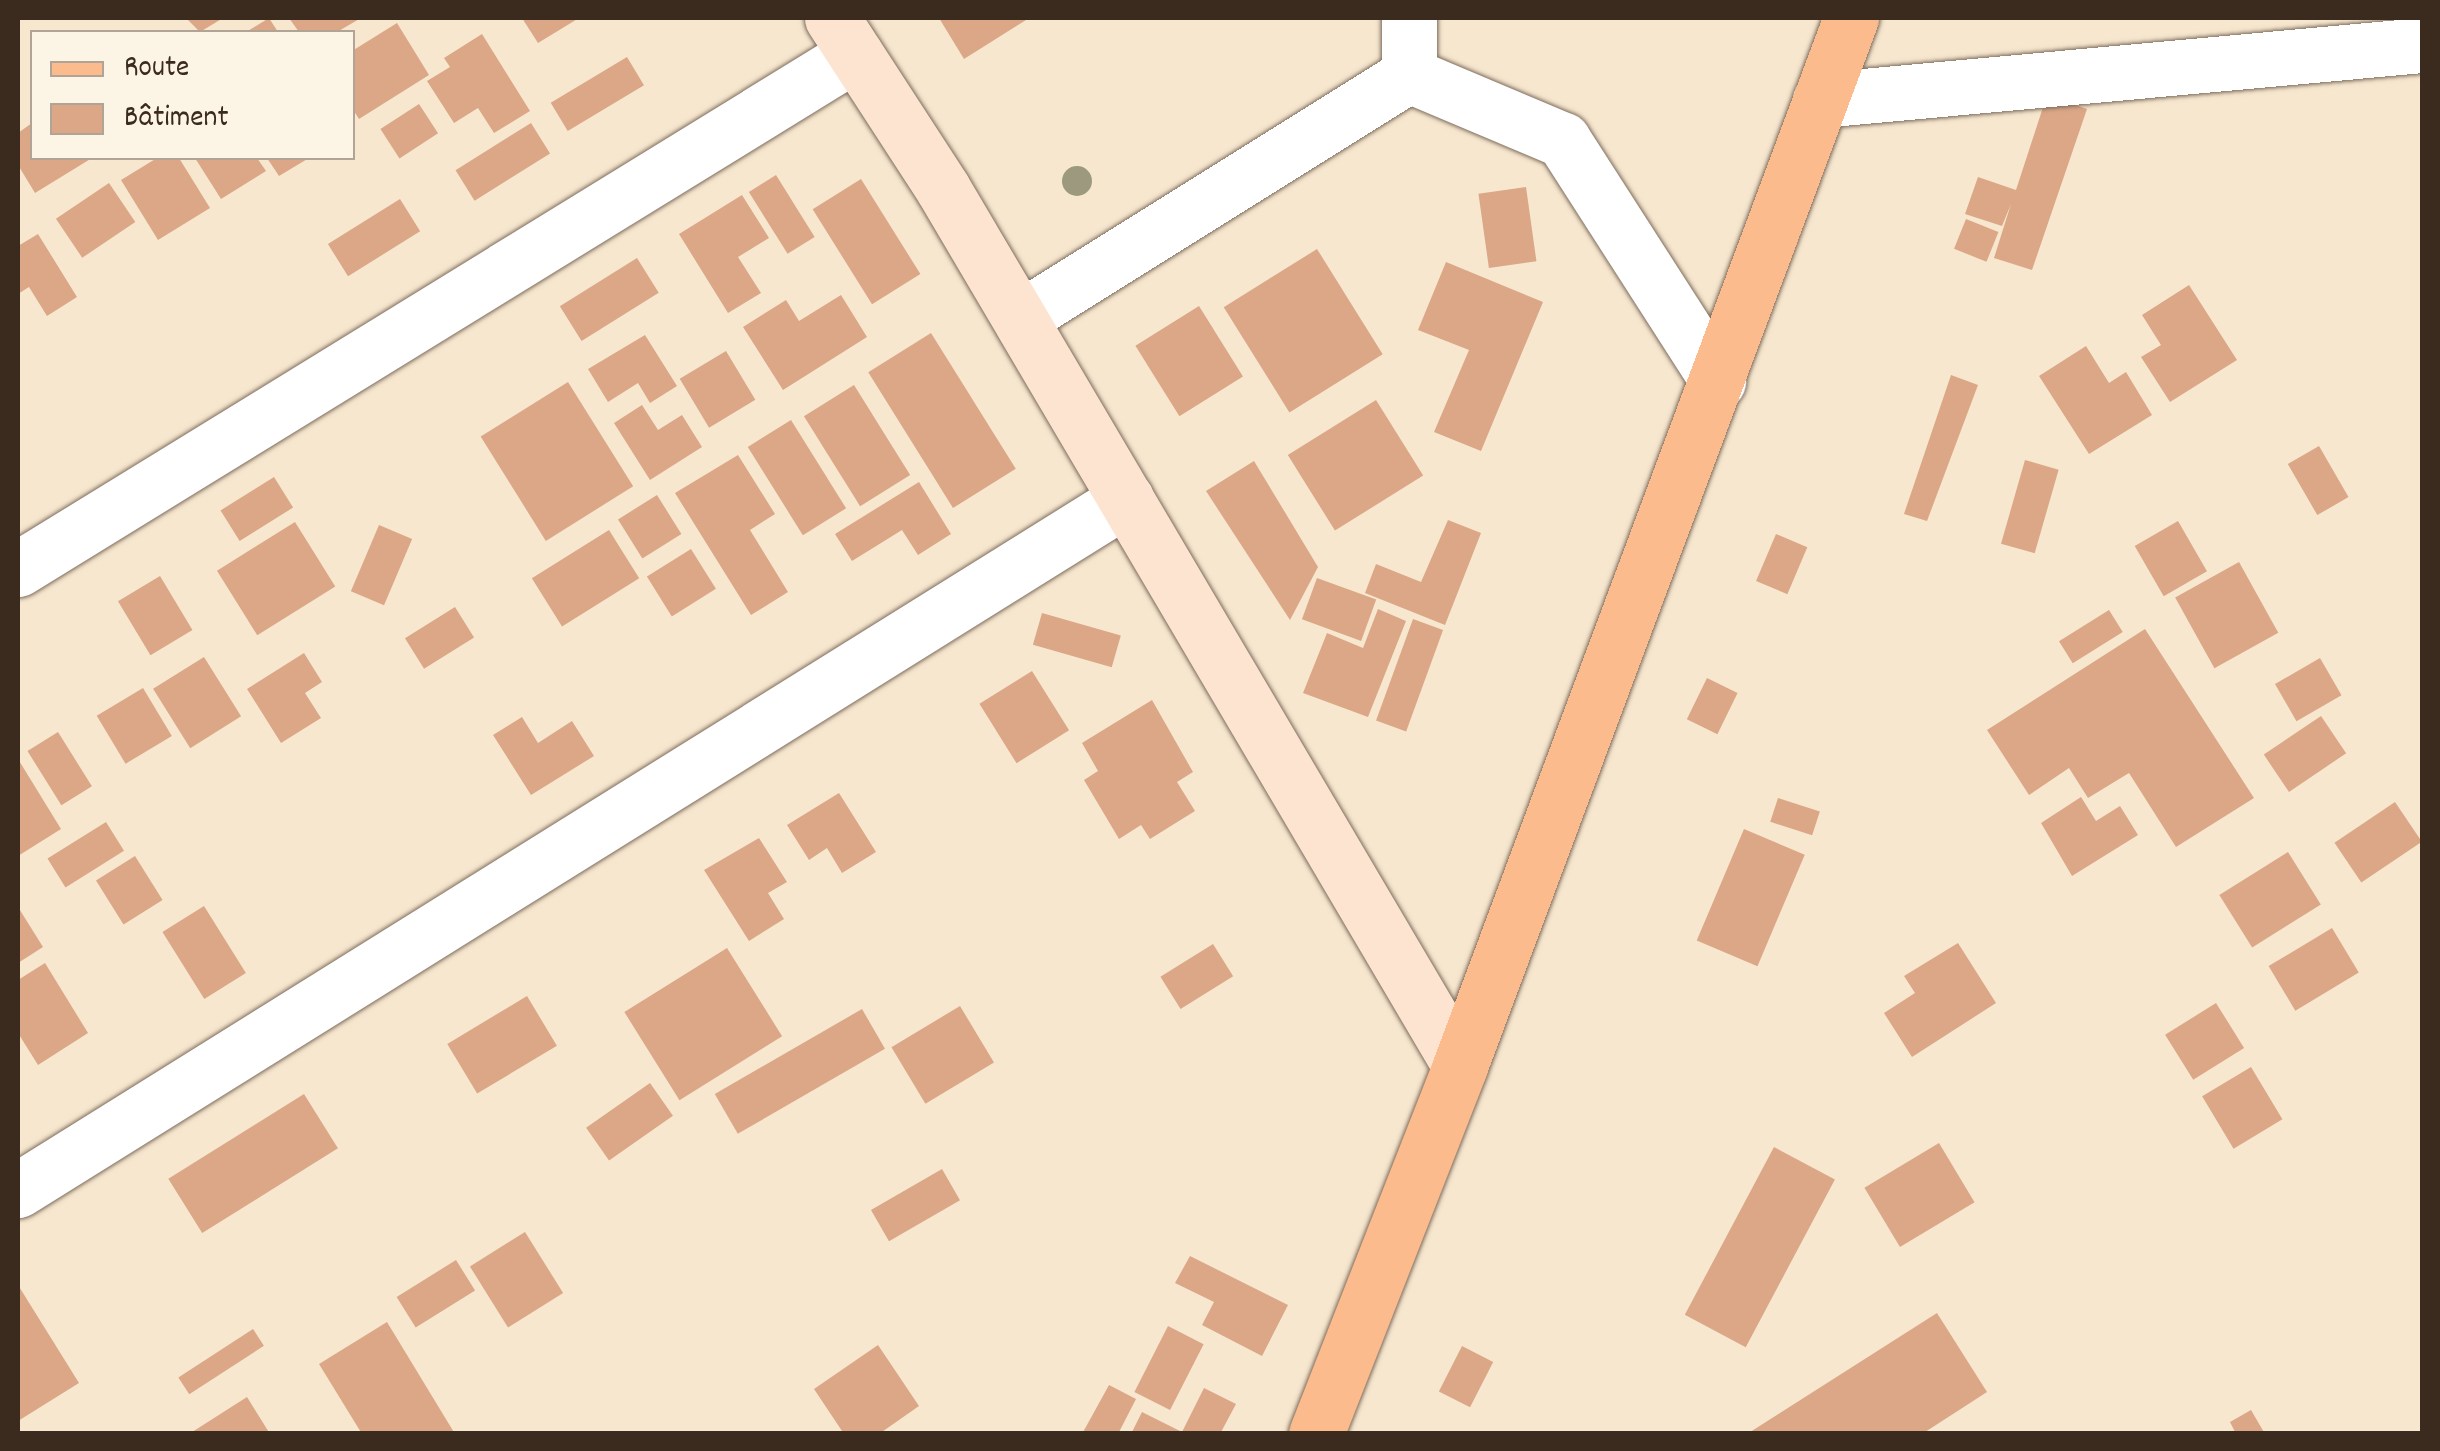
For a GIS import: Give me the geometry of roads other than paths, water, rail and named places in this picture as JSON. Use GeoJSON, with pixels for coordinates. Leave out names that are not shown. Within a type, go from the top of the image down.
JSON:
{"type":"FeatureCollection","features":[{"type":"Feature","properties":{"kind":"main road"},"geometry":{"type":"LineString","coordinates":[[1316,1434],[1460,1066],[1850,18]]}},
{"type":"Feature","properties":{"kind":"street"},"geometry":{"type":"LineString","coordinates":[[1409,18],[1409,75]]}},
{"type":"Feature","properties":{"kind":"street"},"geometry":{"type":"LineString","coordinates":[[18,570],[844,36],[1020,318],[1460,1066]]}},
{"type":"Feature","properties":{"kind":"street"},"geometry":{"type":"LineString","coordinates":[[1820,100],[2422,44]]}},
{"type":"Feature","properties":{"kind":"street"},"geometry":{"type":"LineString","coordinates":[[1020,318],[1409,75]]}},
{"type":"Feature","properties":{"kind":"street"},"geometry":{"type":"LineString","coordinates":[[1409,75],[1564,140],[1718,381]]}},
{"type":"Feature","properties":{"kind":"street"},"geometry":{"type":"LineString","coordinates":[[18,1190],[1126,499]]}}]}
